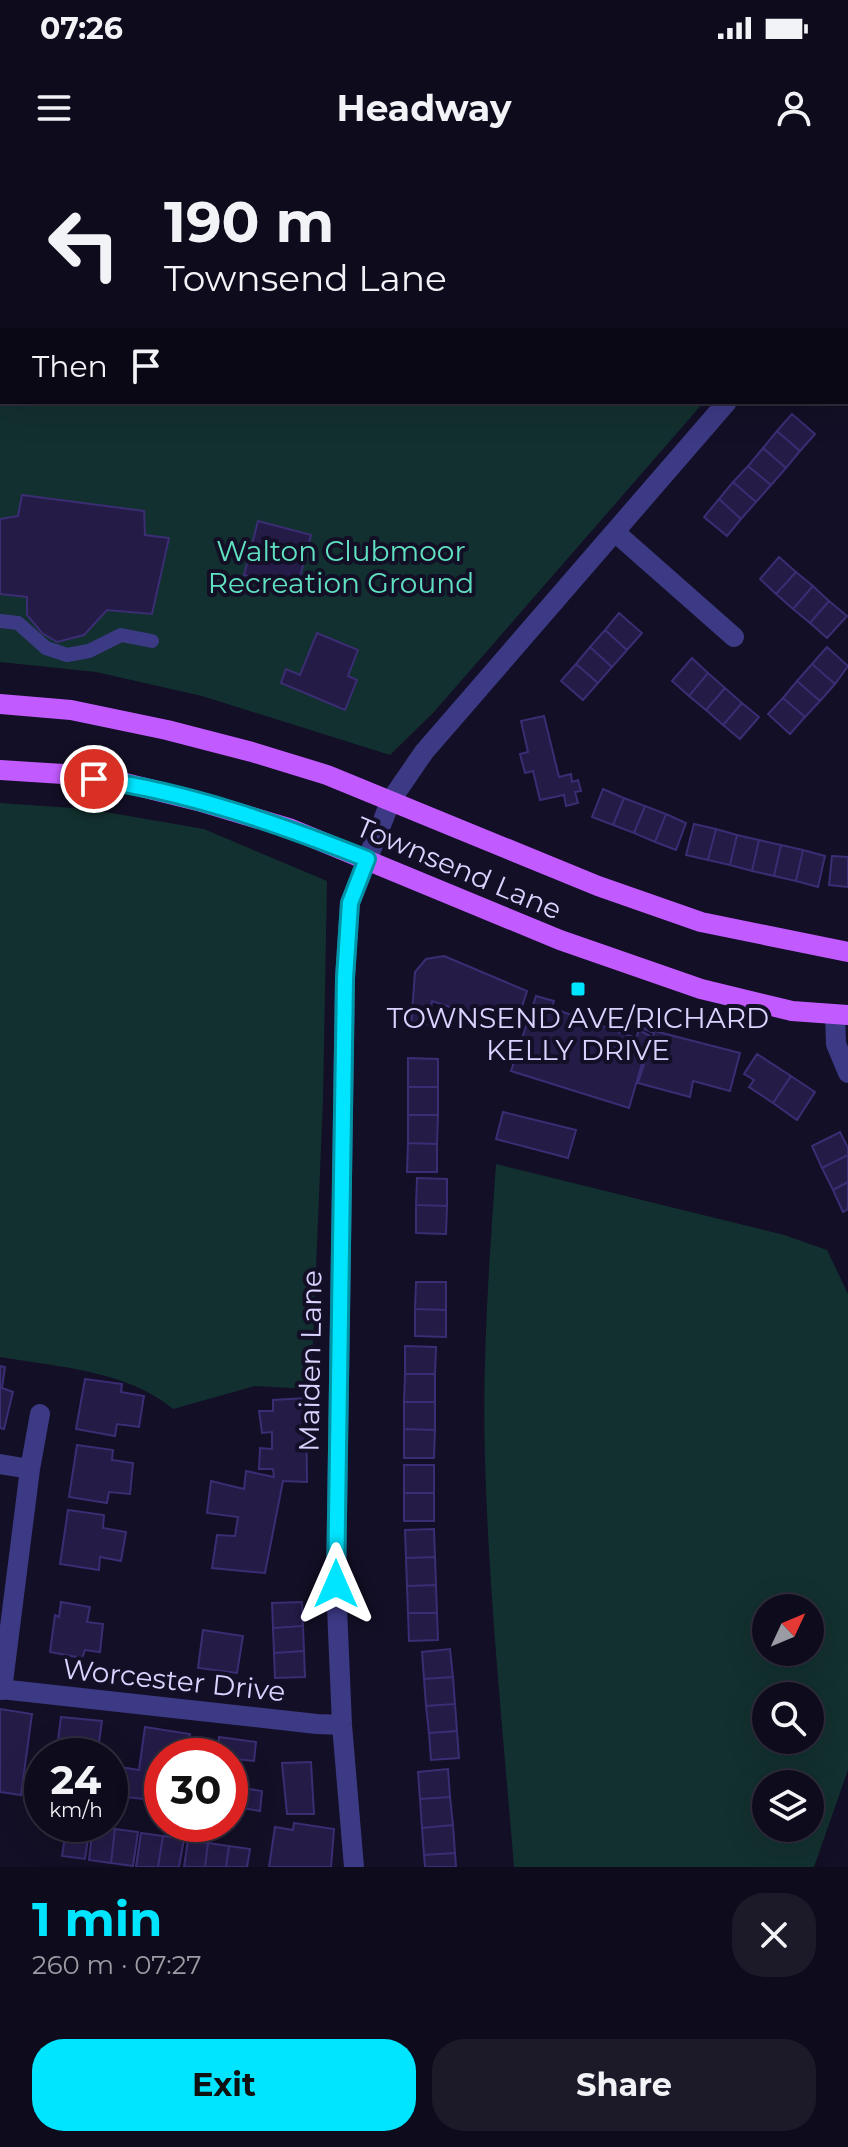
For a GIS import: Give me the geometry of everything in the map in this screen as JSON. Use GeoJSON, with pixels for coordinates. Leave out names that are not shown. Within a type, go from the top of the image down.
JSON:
{"type":"FeatureCollection","features":[{"type":"Feature","properties":{"kind":"main road","name":"Townsend Lane"},"geometry":{"type":"LineString","coordinates":[[0,704],[71,710],[167,730],[327,775],[598,886],[701,922],[848,952]]}},
{"type":"Feature","properties":{"kind":"main road","name":"Townsend Lane"},"geometry":{"type":"LineString","coordinates":[[0,770],[109,781],[169,794],[289,828],[560,940],[701,989],[792,1011],[842,1014]]}},
{"type":"Feature","properties":{"kind":"street","name":"Maiden Lane"},"geometry":{"type":"LineString","coordinates":[[354,1867],[342,1725],[336,1584],[345,978],[350,903],[391,800],[424,752],[725,404]]}},
{"type":"Feature","properties":{"kind":"street"},"geometry":{"type":"LineString","coordinates":[[616,533],[734,637]]}},
{"type":"Feature","properties":{"kind":"street"},"geometry":{"type":"LineString","coordinates":[[842,1014],[836,1044],[848,1073]]}},
{"type":"Feature","properties":{"kind":"street"},"geometry":{"type":"LineString","coordinates":[[1,1689],[40,1414]]}},
{"type":"Feature","properties":{"kind":"street"},"geometry":{"type":"LineString","coordinates":[[0,1464],[30,1469]]}},
{"type":"Feature","properties":{"kind":"street","name":"Worcester Drive"},"geometry":{"type":"LineString","coordinates":[[1,1689],[342,1725]]}},
{"type":"Feature","properties":{"kind":"lane"},"geometry":{"type":"LineString","coordinates":[[0,621],[18,623],[46,648],[67,655],[89,651],[121,635],[152,641]]}},
{"type":"Feature","properties":{"kind":"green space","name":"Walton Clubmoor Recreation Ground"},"geometry":{"type":"Polygon","coordinates":[[[0,404],[702,404],[433,713],[390,755],[202,696],[96,672],[0,662],[0,404]]]}},
{"type":"Feature","properties":{"kind":"green space"},"geometry":{"type":"Polygon","coordinates":[[[0,803],[88,809],[204,829],[327,881],[323,1100],[311,1389],[255,1386],[173,1409],[154,1396],[113,1378],[0,1357],[0,803]]]}},
{"type":"Feature","properties":{"kind":"green space"},"geometry":{"type":"Polygon","coordinates":[[[496,1164],[784,1235],[827,1250],[848,1294],[848,1770],[824,1838],[824,1770],[752,1770],[752,1842],[823,1842],[814,1867],[514,1867],[487,1512],[484,1424],[496,1164]]]}},
{"type":"Feature","properties":{"kind":"building"},"geometry":{"type":"Polygon","coordinates":[[[792,414],[815,434],[800,451],[777,431],[792,414]]]}},
{"type":"Feature","properties":{"kind":"building"},"geometry":{"type":"Polygon","coordinates":[[[777,431],[800,451],[786,468],[763,448],[777,431]]]}},
{"type":"Feature","properties":{"kind":"building"},"geometry":{"type":"Polygon","coordinates":[[[763,448],[786,468],[771,485],[748,466],[763,448]]]}},
{"type":"Feature","properties":{"kind":"building"},"geometry":{"type":"Polygon","coordinates":[[[748,466],[771,485],[756,502],[733,482],[748,466]]]}},
{"type":"Feature","properties":{"kind":"building"},"geometry":{"type":"Polygon","coordinates":[[[733,482],[756,502],[741,519],[719,499],[733,482]]]}},
{"type":"Feature","properties":{"kind":"building"},"geometry":{"type":"Polygon","coordinates":[[[22,495],[144,511],[145,535],[169,538],[152,614],[107,610],[84,635],[57,642],[42,633],[27,615],[27,597],[0,594],[0,519],[18,516],[22,495]]]}},
{"type":"Feature","properties":{"kind":"building"},"geometry":{"type":"Polygon","coordinates":[[[719,499],[741,519],[727,536],[704,517],[719,499]]]}},
{"type":"Feature","properties":{"kind":"building"},"geometry":{"type":"Polygon","coordinates":[[[258,521],[311,535],[297,588],[244,575],[258,521]]]}},
{"type":"Feature","properties":{"kind":"building"},"geometry":{"type":"Polygon","coordinates":[[[779,557],[796,572],[776,594],[760,579],[779,557]]]}},
{"type":"Feature","properties":{"kind":"building"},"geometry":{"type":"Polygon","coordinates":[[[796,572],[813,586],[793,609],[776,594],[796,572]]]}},
{"type":"Feature","properties":{"kind":"building"},"geometry":{"type":"Polygon","coordinates":[[[813,586],[829,601],[810,623],[793,609],[813,586]]]}},
{"type":"Feature","properties":{"kind":"building"},"geometry":{"type":"Polygon","coordinates":[[[829,601],[847,616],[827,638],[810,623],[829,601]]]}},
{"type":"Feature","properties":{"kind":"building"},"geometry":{"type":"Polygon","coordinates":[[[619,613],[642,633],[627,650],[605,630],[619,613]]]}},
{"type":"Feature","properties":{"kind":"building"},"geometry":{"type":"Polygon","coordinates":[[[605,630],[627,650],[612,667],[590,647],[605,630]]]}},
{"type":"Feature","properties":{"kind":"building"},"geometry":{"type":"Polygon","coordinates":[[[317,633],[358,650],[348,676],[357,680],[345,710],[281,683],[286,669],[300,675],[317,633]]]}},
{"type":"Feature","properties":{"kind":"building"},"geometry":{"type":"Polygon","coordinates":[[[590,647],[612,667],[598,683],[576,664],[590,647]]]}},
{"type":"Feature","properties":{"kind":"building"},"geometry":{"type":"Polygon","coordinates":[[[827,647],[848,666],[835,684],[812,664],[827,647]]]}},
{"type":"Feature","properties":{"kind":"building"},"geometry":{"type":"Polygon","coordinates":[[[692,658],[708,673],[689,696],[672,681],[692,658]]]}},
{"type":"Feature","properties":{"kind":"building"},"geometry":{"type":"Polygon","coordinates":[[[576,664],[598,683],[583,700],[561,681],[576,664]]]}},
{"type":"Feature","properties":{"kind":"building"},"geometry":{"type":"Polygon","coordinates":[[[812,664],[835,684],[820,701],[797,681],[812,664]]]}},
{"type":"Feature","properties":{"kind":"building"},"geometry":{"type":"Polygon","coordinates":[[[708,673],[725,688],[706,710],[689,696],[708,673]]]}},
{"type":"Feature","properties":{"kind":"building"},"geometry":{"type":"Polygon","coordinates":[[[797,681],[820,701],[805,717],[783,698],[797,681]]]}},
{"type":"Feature","properties":{"kind":"building"},"geometry":{"type":"Polygon","coordinates":[[[725,688],[742,703],[723,725],[706,710],[725,688]]]}},
{"type":"Feature","properties":{"kind":"building"},"geometry":{"type":"Polygon","coordinates":[[[783,698],[805,717],[790,734],[768,714],[783,698]]]}},
{"type":"Feature","properties":{"kind":"building"},"geometry":{"type":"Polygon","coordinates":[[[742,703],[759,717],[740,739],[723,725],[742,703]]]}},
{"type":"Feature","properties":{"kind":"building"},"geometry":{"type":"Polygon","coordinates":[[[544,716],[559,777],[571,774],[572,782],[578,780],[581,791],[575,792],[578,803],[566,806],[564,795],[540,800],[533,771],[525,773],[520,754],[528,752],[521,721],[544,716]]]}},
{"type":"Feature","properties":{"kind":"building"},"geometry":{"type":"Polygon","coordinates":[[[603,789],[624,798],[613,825],[592,817],[603,789]]]}},
{"type":"Feature","properties":{"kind":"building"},"geometry":{"type":"Polygon","coordinates":[[[624,798],[645,806],[634,833],[613,825],[624,798]]]}},
{"type":"Feature","properties":{"kind":"building"},"geometry":{"type":"Polygon","coordinates":[[[645,806],[666,814],[655,842],[634,833],[645,806]]]}},
{"type":"Feature","properties":{"kind":"building"},"geometry":{"type":"Polygon","coordinates":[[[666,814],[686,823],[676,850],[655,842],[666,814]]]}},
{"type":"Feature","properties":{"kind":"building"},"geometry":{"type":"Polygon","coordinates":[[[694,824],[716,829],[708,860],[686,855],[694,824]]]}},
{"type":"Feature","properties":{"kind":"building"},"geometry":{"type":"Polygon","coordinates":[[[716,829],[737,835],[730,865],[708,860],[716,829]]]}},
{"type":"Feature","properties":{"kind":"building"},"geometry":{"type":"Polygon","coordinates":[[[737,835],[759,840],[752,871],[730,865],[737,835]]]}},
{"type":"Feature","properties":{"kind":"building"},"geometry":{"type":"Polygon","coordinates":[[[759,840],[781,845],[774,876],[752,871],[759,840]]]}},
{"type":"Feature","properties":{"kind":"building"},"geometry":{"type":"Polygon","coordinates":[[[781,845],[803,850],[796,881],[774,876],[781,845]]]}},
{"type":"Feature","properties":{"kind":"building"},"geometry":{"type":"Polygon","coordinates":[[[803,850],[825,856],[818,887],[796,881],[803,850]]]}},
{"type":"Feature","properties":{"kind":"building"},"geometry":{"type":"Polygon","coordinates":[[[832,856],[848,857],[848,887],[829,885],[832,856]]]}},
{"type":"Feature","properties":{"kind":"building"},"geometry":{"type":"Polygon","coordinates":[[[444,956],[527,991],[515,1029],[432,1001],[429,1024],[411,1026],[415,972],[426,959],[444,956]]]}},
{"type":"Feature","properties":{"kind":"building"},"geometry":{"type":"Polygon","coordinates":[[[536,996],[554,1001],[552,1008],[636,1038],[639,1030],[650,1036],[629,1108],[511,1071],[536,996]]]}},
{"type":"Feature","properties":{"kind":"building"},"geometry":{"type":"Polygon","coordinates":[[[639,1027],[740,1053],[730,1091],[693,1081],[690,1097],[638,1083],[654,1033],[639,1027]]]}},
{"type":"Feature","properties":{"kind":"building"},"geometry":{"type":"Polygon","coordinates":[[[757,1054],[791,1076],[773,1103],[749,1087],[754,1080],[744,1074],[757,1054]]]}},
{"type":"Feature","properties":{"kind":"building"},"geometry":{"type":"Polygon","coordinates":[[[408,1058],[438,1059],[438,1087],[408,1087],[408,1058]]]}},
{"type":"Feature","properties":{"kind":"building"},"geometry":{"type":"Polygon","coordinates":[[[791,1076],[815,1092],[797,1120],[773,1103],[791,1076]]]}},
{"type":"Feature","properties":{"kind":"building"},"geometry":{"type":"Polygon","coordinates":[[[408,1087],[438,1087],[438,1115],[408,1115],[408,1087]]]}},
{"type":"Feature","properties":{"kind":"building"},"geometry":{"type":"Polygon","coordinates":[[[503,1112],[576,1130],[568,1158],[496,1139],[503,1112]]]}},
{"type":"Feature","properties":{"kind":"building"},"geometry":{"type":"Polygon","coordinates":[[[408,1115],[438,1115],[437,1144],[408,1143],[408,1115]]]}},
{"type":"Feature","properties":{"kind":"building"},"geometry":{"type":"Polygon","coordinates":[[[840,1132],[848,1155],[822,1168],[812,1146],[840,1132]]]}},
{"type":"Feature","properties":{"kind":"building"},"geometry":{"type":"Polygon","coordinates":[[[408,1143],[437,1144],[437,1172],[407,1172],[408,1143]]]}},
{"type":"Feature","properties":{"kind":"building"},"geometry":{"type":"Polygon","coordinates":[[[848,1155],[848,1182],[833,1190],[822,1168],[848,1155]]]}},
{"type":"Feature","properties":{"kind":"building"},"geometry":{"type":"Polygon","coordinates":[[[417,1178],[447,1179],[447,1206],[416,1205],[417,1178]]]}},
{"type":"Feature","properties":{"kind":"building"},"geometry":{"type":"Polygon","coordinates":[[[848,1182],[848,1209],[843,1212],[833,1190],[848,1182]]]}},
{"type":"Feature","properties":{"kind":"building"},"geometry":{"type":"Polygon","coordinates":[[[416,1205],[447,1206],[446,1234],[416,1233],[416,1205]]]}},
{"type":"Feature","properties":{"kind":"building"},"geometry":{"type":"Polygon","coordinates":[[[416,1282],[446,1282],[446,1310],[415,1309],[416,1282]]]}},
{"type":"Feature","properties":{"kind":"building"},"geometry":{"type":"Polygon","coordinates":[[[415,1309],[446,1310],[446,1337],[415,1336],[415,1309]]]}},
{"type":"Feature","properties":{"kind":"building"},"geometry":{"type":"Polygon","coordinates":[[[405,1346],[436,1347],[435,1374],[405,1374],[405,1346]]]}},
{"type":"Feature","properties":{"kind":"building"},"geometry":{"type":"Polygon","coordinates":[[[0,1366],[5,1367],[2,1388],[13,1392],[4,1429],[0,1428],[0,1366]]]}},
{"type":"Feature","properties":{"kind":"building"},"geometry":{"type":"Polygon","coordinates":[[[405,1374],[435,1374],[435,1402],[404,1402],[405,1374]]]}},
{"type":"Feature","properties":{"kind":"building"},"geometry":{"type":"Polygon","coordinates":[[[85,1379],[122,1384],[121,1392],[144,1396],[139,1427],[117,1424],[115,1436],[76,1429],[85,1379]]]}},
{"type":"Feature","properties":{"kind":"building"},"geometry":{"type":"Polygon","coordinates":[[[306,1398],[307,1482],[283,1481],[265,1573],[212,1568],[217,1535],[235,1536],[238,1517],[207,1513],[211,1481],[244,1489],[246,1471],[274,1477],[273,1469],[259,1469],[260,1448],[272,1449],[272,1432],[262,1433],[259,1411],[273,1411],[273,1400],[306,1398]]]}},
{"type":"Feature","properties":{"kind":"building"},"geometry":{"type":"Polygon","coordinates":[[[404,1402],[435,1402],[435,1430],[404,1429],[404,1402]]]}},
{"type":"Feature","properties":{"kind":"building"},"geometry":{"type":"Polygon","coordinates":[[[404,1429],[435,1430],[434,1458],[404,1458],[404,1429]]]}},
{"type":"Feature","properties":{"kind":"building"},"geometry":{"type":"Polygon","coordinates":[[[77,1445],[113,1450],[112,1460],[133,1463],[130,1494],[109,1492],[107,1503],[69,1497],[77,1445]]]}},
{"type":"Feature","properties":{"kind":"building"},"geometry":{"type":"Polygon","coordinates":[[[404,1465],[434,1465],[434,1493],[404,1493],[404,1465]]]}},
{"type":"Feature","properties":{"kind":"building"},"geometry":{"type":"Polygon","coordinates":[[[404,1493],[434,1493],[434,1521],[404,1521],[404,1493]]]}},
{"type":"Feature","properties":{"kind":"building"},"geometry":{"type":"Polygon","coordinates":[[[68,1510],[104,1515],[103,1528],[126,1532],[121,1561],[100,1557],[99,1570],[60,1564],[68,1510]]]}},
{"type":"Feature","properties":{"kind":"building"},"geometry":{"type":"Polygon","coordinates":[[[434,1529],[435,1557],[406,1558],[405,1530],[434,1529]]]}},
{"type":"Feature","properties":{"kind":"building"},"geometry":{"type":"Polygon","coordinates":[[[435,1557],[436,1585],[407,1586],[406,1558],[435,1557]]]}},
{"type":"Feature","properties":{"kind":"building"},"geometry":{"type":"Polygon","coordinates":[[[436,1585],[437,1613],[408,1613],[407,1586],[436,1585]]]}},
{"type":"Feature","properties":{"kind":"building"},"geometry":{"type":"Polygon","coordinates":[[[61,1602],[90,1607],[87,1622],[103,1624],[100,1652],[85,1650],[82,1658],[50,1652],[55,1615],[59,1617],[61,1602]]]}},
{"type":"Feature","properties":{"kind":"building"},"geometry":{"type":"Polygon","coordinates":[[[302,1602],[303,1626],[273,1628],[272,1603],[302,1602]]]}},
{"type":"Feature","properties":{"kind":"building"},"geometry":{"type":"Polygon","coordinates":[[[408,1613],[437,1613],[438,1640],[409,1641],[408,1613]]]}},
{"type":"Feature","properties":{"kind":"building"},"geometry":{"type":"Polygon","coordinates":[[[303,1626],[304,1651],[274,1653],[273,1628],[303,1626]]]}},
{"type":"Feature","properties":{"kind":"building"},"geometry":{"type":"Polygon","coordinates":[[[203,1630],[243,1636],[237,1673],[198,1668],[203,1630]]]}},
{"type":"Feature","properties":{"kind":"building"},"geometry":{"type":"Polygon","coordinates":[[[450,1649],[453,1677],[424,1679],[422,1652],[450,1649]]]}},
{"type":"Feature","properties":{"kind":"building"},"geometry":{"type":"Polygon","coordinates":[[[304,1651],[305,1677],[275,1678],[274,1653],[304,1651]]]}},
{"type":"Feature","properties":{"kind":"building"},"geometry":{"type":"Polygon","coordinates":[[[453,1677],[455,1704],[426,1706],[424,1679],[453,1677]]]}},
{"type":"Feature","properties":{"kind":"building"},"geometry":{"type":"Polygon","coordinates":[[[455,1704],[457,1731],[429,1733],[426,1706],[455,1704]]]}},
{"type":"Feature","properties":{"kind":"building"},"geometry":{"type":"Polygon","coordinates":[[[0,1709],[32,1714],[29,1738],[24,1738],[21,1795],[0,1792],[0,1709]]]}},
{"type":"Feature","properties":{"kind":"building"},"geometry":{"type":"Polygon","coordinates":[[[61,1717],[102,1721],[100,1738],[58,1738],[61,1717]]]}},
{"type":"Feature","properties":{"kind":"building"},"geometry":{"type":"Polygon","coordinates":[[[145,1727],[190,1734],[189,1738],[144,1738],[144,1799],[128,1797],[128,1768],[139,1770],[145,1727]]]}},
{"type":"Feature","properties":{"kind":"building"},"geometry":{"type":"Polygon","coordinates":[[[457,1731],[459,1758],[431,1760],[429,1733],[457,1731]]]}},
{"type":"Feature","properties":{"kind":"building"},"geometry":{"type":"Polygon","coordinates":[[[248,1741],[256,1742],[254,1761],[248,1760],[248,1741]]]}},
{"type":"Feature","properties":{"kind":"building"},"geometry":{"type":"Polygon","coordinates":[[[311,1762],[314,1814],[287,1814],[282,1763],[311,1762]]]}},
{"type":"Feature","properties":{"kind":"building"},"geometry":{"type":"Polygon","coordinates":[[[448,1769],[450,1797],[420,1799],[418,1772],[448,1769]]]}},
{"type":"Feature","properties":{"kind":"building"},"geometry":{"type":"Polygon","coordinates":[[[248,1789],[262,1791],[260,1811],[248,1809],[248,1789]]]}},
{"type":"Feature","properties":{"kind":"building"},"geometry":{"type":"Polygon","coordinates":[[[450,1797],[453,1825],[422,1828],[420,1799],[450,1797]]]}},
{"type":"Feature","properties":{"kind":"building"},"geometry":{"type":"Polygon","coordinates":[[[294,1823],[334,1829],[331,1867],[269,1867],[275,1827],[293,1830],[294,1823]]]}},
{"type":"Feature","properties":{"kind":"building"},"geometry":{"type":"Polygon","coordinates":[[[453,1825],[455,1853],[424,1855],[422,1828],[453,1825]]]}},
{"type":"Feature","properties":{"kind":"building"},"geometry":{"type":"Polygon","coordinates":[[[128,1831],[138,1832],[133,1866],[111,1863],[113,1842],[128,1842],[128,1831]]]}},
{"type":"Feature","properties":{"kind":"building"},"geometry":{"type":"Polygon","coordinates":[[[141,1833],[144,1833],[144,1842],[162,1842],[158,1867],[136,1867],[141,1833]]]}},
{"type":"Feature","properties":{"kind":"building"},"geometry":{"type":"Polygon","coordinates":[[[64,1842],[88,1842],[85,1859],[62,1856],[64,1842]]]}},
{"type":"Feature","properties":{"kind":"building"},"geometry":{"type":"Polygon","coordinates":[[[91,1842],[113,1842],[111,1863],[89,1860],[91,1842]]]}},
{"type":"Feature","properties":{"kind":"building"},"geometry":{"type":"Polygon","coordinates":[[[162,1842],[183,1842],[179,1867],[158,1867],[162,1842]]]}},
{"type":"Feature","properties":{"kind":"building"},"geometry":{"type":"Polygon","coordinates":[[[188,1842],[208,1843],[205,1867],[184,1867],[188,1842]]]}},
{"type":"Feature","properties":{"kind":"building"},"geometry":{"type":"Polygon","coordinates":[[[208,1843],[229,1846],[226,1867],[205,1867],[208,1843]]]}},
{"type":"Feature","properties":{"kind":"building"},"geometry":{"type":"Polygon","coordinates":[[[229,1846],[250,1849],[247,1867],[226,1867],[229,1846]]]}},
{"type":"Feature","properties":{"kind":"building"},"geometry":{"type":"Polygon","coordinates":[[[455,1853],[456,1867],[425,1867],[424,1855],[455,1853]]]}},
{"type":"Feature","properties":{"kind":"place","name":"TOWNSEND AVE/RICHARD KELLY DRIVE"},"geometry":{"type":"Point","coordinates":[578,989]}},
{"type":"Feature","properties":{"kind":"route"},"geometry":{"type":"LineString","coordinates":[[94,779],[125,783],[198,801],[289,828],[367,859],[350,903],[345,978],[336,1584]]}}]}
